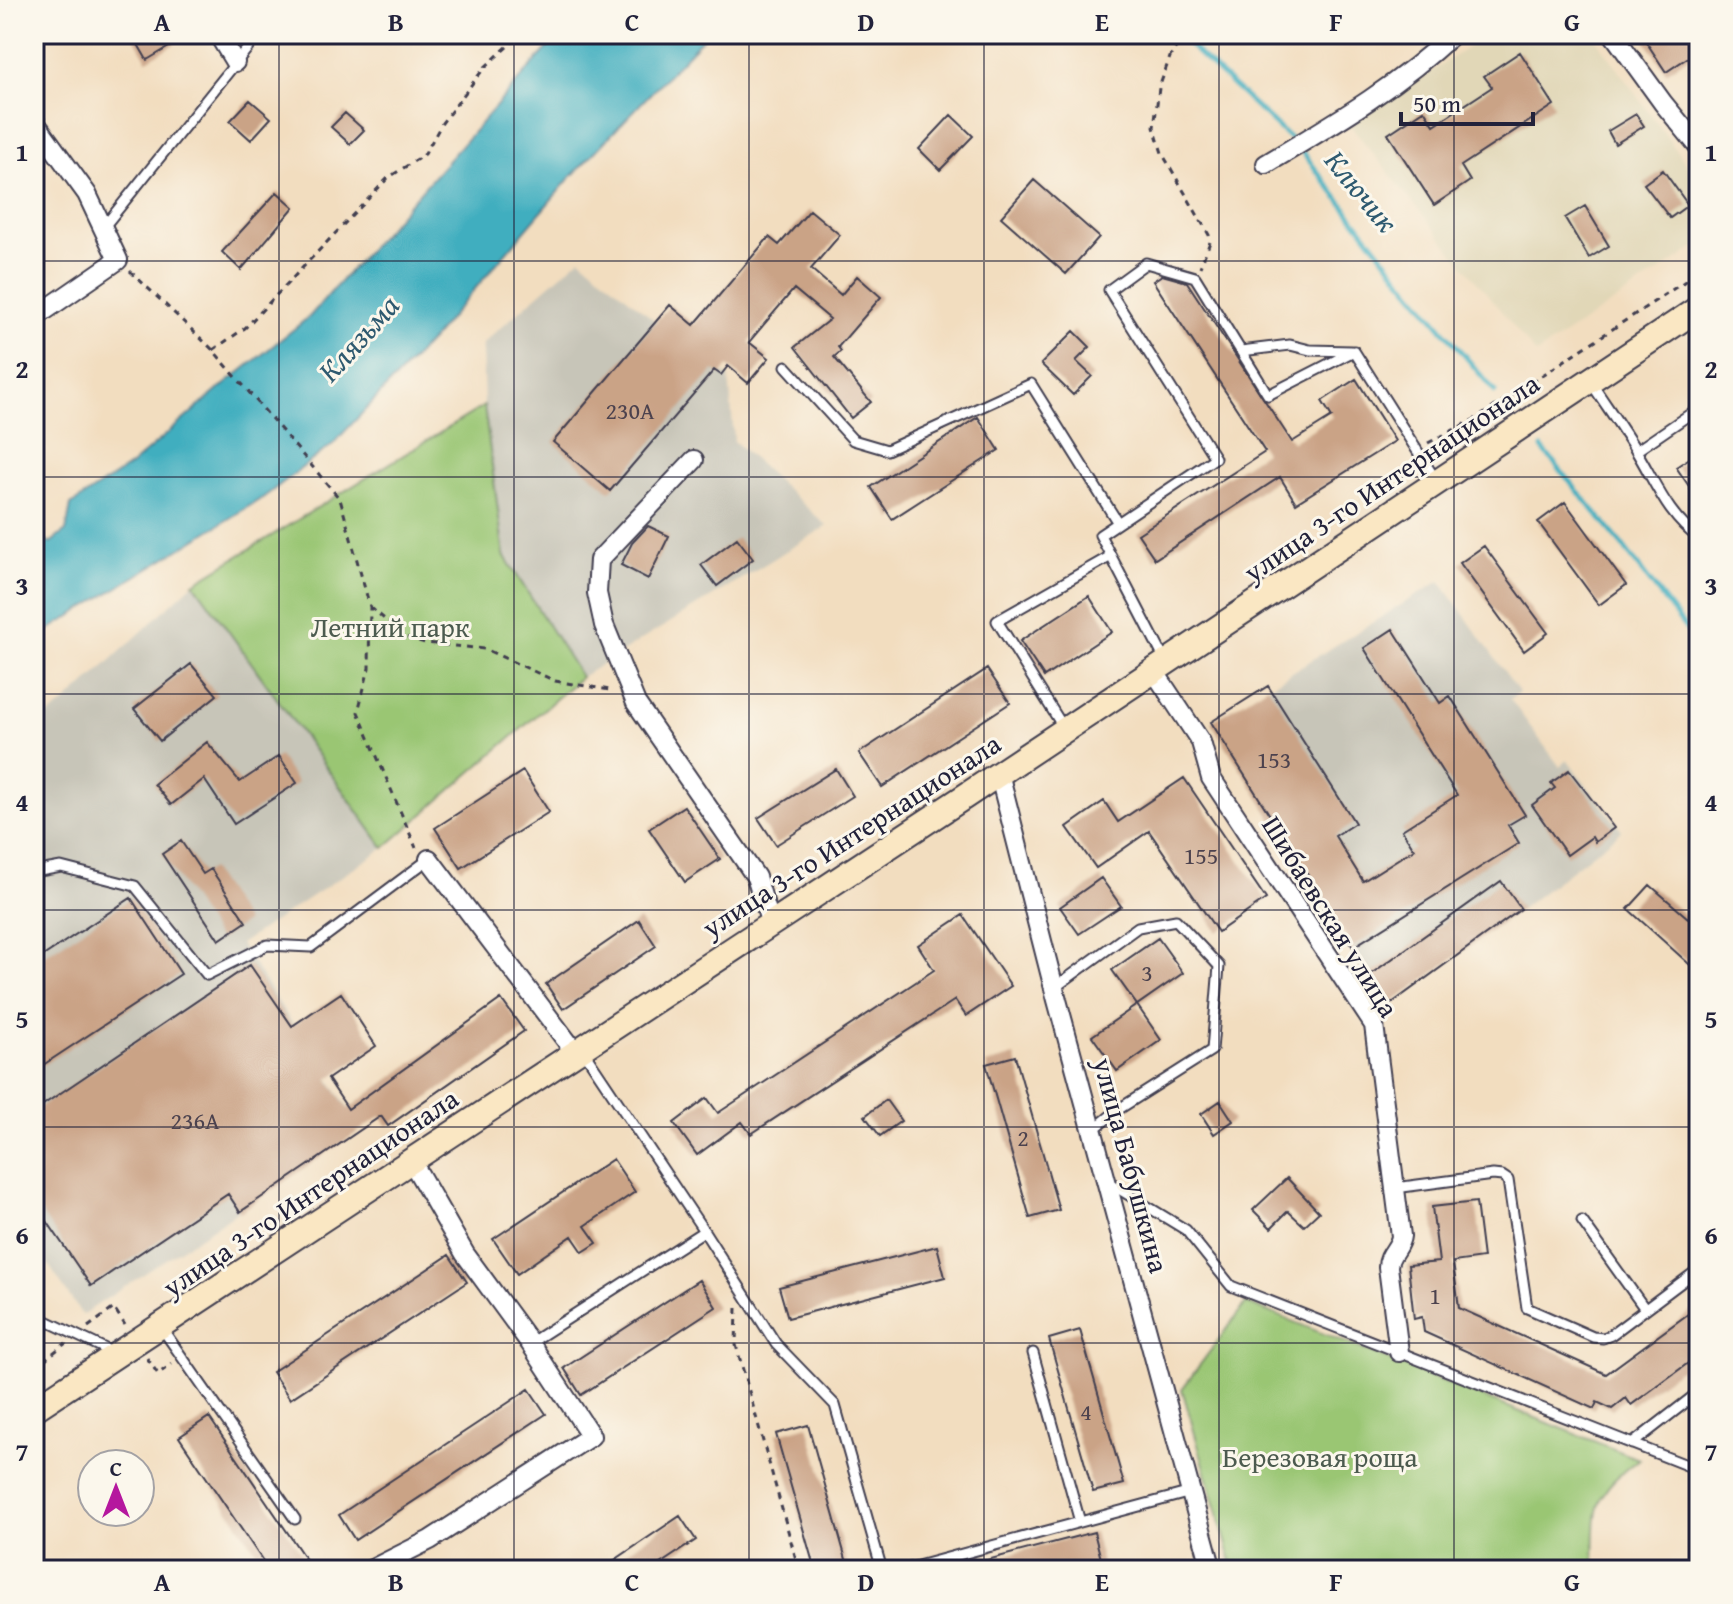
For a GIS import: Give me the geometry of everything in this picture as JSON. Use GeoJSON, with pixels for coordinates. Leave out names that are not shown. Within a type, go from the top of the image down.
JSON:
{"type":"FeatureCollection","features":[{"type":"Feature","properties":{"kind":"main road","name":"улица 3-го Интернационала"},"geometry":{"type":"LineString","coordinates":[[34,1409],[1699,308]]}},
{"type":"Feature","properties":{"kind":"street"},"geometry":{"type":"LineString","coordinates":[[218,34],[235,62]]}},
{"type":"Feature","properties":{"kind":"street"},"geometry":{"type":"LineString","coordinates":[[1266,164],[1348,115],[1427,58],[1453,34]]}},
{"type":"Feature","properties":{"kind":"street"},"geometry":{"type":"LineString","coordinates":[[1613,34],[1699,147]]}},
{"type":"Feature","properties":{"kind":"street"},"geometry":{"type":"LineString","coordinates":[[34,121],[87,194],[118,260],[34,318]]}},
{"type":"Feature","properties":{"kind":"street"},"geometry":{"type":"LineString","coordinates":[[694,460],[599,560],[597,593],[604,625],[636,703],[756,877],[771,924]]}},
{"type":"Feature","properties":{"kind":"street","name":"Шибаевская улица"},"geometry":{"type":"LineString","coordinates":[[1160,666],[1201,742],[1211,778],[1374,1025],[1401,1241],[1390,1257],[1388,1267],[1399,1352]]}},
{"type":"Feature","properties":{"kind":"street","name":"улица Бабушкина"},"geometry":{"type":"LineString","coordinates":[[999,773],[1212,1570]]}},
{"type":"Feature","properties":{"kind":"street"},"geometry":{"type":"LineString","coordinates":[[426,862],[578,1050]]}},
{"type":"Feature","properties":{"kind":"street"},"geometry":{"type":"LineString","coordinates":[[370,1570],[430,1540],[591,1436],[530,1343],[465,1254],[411,1160]]}},
{"type":"Feature","properties":{"kind":"lane"},"geometry":{"type":"LineString","coordinates":[[103,228],[259,34]]}},
{"type":"Feature","properties":{"kind":"lane"},"geometry":{"type":"LineString","coordinates":[[1160,666],[1100,535],[1215,458],[1109,290],[1146,263],[1195,277],[1268,395],[1354,351]]}},
{"type":"Feature","properties":{"kind":"lane"},"geometry":{"type":"LineString","coordinates":[[1241,351],[1290,345],[1310,350],[1354,351]]}},
{"type":"Feature","properties":{"kind":"lane"},"geometry":{"type":"LineString","coordinates":[[1354,351],[1437,482]]}},
{"type":"Feature","properties":{"kind":"lane"},"geometry":{"type":"LineString","coordinates":[[786,366],[853,440],[887,450],[1031,384],[1118,523]]}},
{"type":"Feature","properties":{"kind":"lane"},"geometry":{"type":"LineString","coordinates":[[1590,380],[1636,451],[1664,503],[1685,529],[1699,538]]}},
{"type":"Feature","properties":{"kind":"lane"},"geometry":{"type":"LineString","coordinates":[[1636,451],[1699,408]]}},
{"type":"Feature","properties":{"kind":"lane"},"geometry":{"type":"LineString","coordinates":[[1065,730],[997,621],[1111,556]]}},
{"type":"Feature","properties":{"kind":"lane"},"geometry":{"type":"LineString","coordinates":[[34,872],[61,867],[135,886],[207,975],[267,945],[311,947],[426,862]]}},
{"type":"Feature","properties":{"kind":"lane"},"geometry":{"type":"LineString","coordinates":[[1054,988],[1138,927],[1176,920],[1219,966],[1212,1050],[1119,1109],[1094,1129]]}},
{"type":"Feature","properties":{"kind":"lane"},"geometry":{"type":"LineString","coordinates":[[578,1050],[704,1231],[776,1344],[835,1405],[882,1570]]}},
{"type":"Feature","properties":{"kind":"lane"},"geometry":{"type":"LineString","coordinates":[[1395,1188],[1502,1176],[1508,1180],[1527,1308],[1593,1337],[1603,1338],[1699,1269]]}},
{"type":"Feature","properties":{"kind":"lane"},"geometry":{"type":"LineString","coordinates":[[1108,1183],[1186,1230],[1231,1286],[1699,1470]]}},
{"type":"Feature","properties":{"kind":"lane"},"geometry":{"type":"LineString","coordinates":[[1582,1221],[1645,1309]]}},
{"type":"Feature","properties":{"kind":"lane"},"geometry":{"type":"LineString","coordinates":[[530,1343],[704,1231]]}},
{"type":"Feature","properties":{"kind":"lane"},"geometry":{"type":"LineString","coordinates":[[34,1315],[74,1337],[118,1355]]}},
{"type":"Feature","properties":{"kind":"lane"},"geometry":{"type":"LineString","coordinates":[[161,1327],[295,1519]]}},
{"type":"Feature","properties":{"kind":"lane"},"geometry":{"type":"LineString","coordinates":[[1033,1353],[1080,1522]]}},
{"type":"Feature","properties":{"kind":"lane"},"geometry":{"type":"LineString","coordinates":[[1632,1444],[1699,1392]]}},
{"type":"Feature","properties":{"kind":"lane"},"geometry":{"type":"LineString","coordinates":[[903,1570],[1191,1492]]}},
{"type":"Feature","properties":{"kind":"path"},"geometry":{"type":"LineString","coordinates":[[213,350],[245,328],[388,178],[425,154],[442,123],[485,67],[521,34]]}},
{"type":"Feature","properties":{"kind":"path"},"geometry":{"type":"LineString","coordinates":[[1184,34],[1170,57],[1159,88],[1154,127],[1162,153],[1209,235],[1210,242],[1195,277]]}},
{"type":"Feature","properties":{"kind":"path"},"geometry":{"type":"LineString","coordinates":[[118,260],[213,350],[340,499],[370,607],[369,668],[358,712],[367,739],[426,862]]}},
{"type":"Feature","properties":{"kind":"path"},"geometry":{"type":"LineString","coordinates":[[1416,449],[1479,417],[1699,272]]}},
{"type":"Feature","properties":{"kind":"path"},"geometry":{"type":"LineString","coordinates":[[370,607],[406,637],[425,643],[485,649],[555,681],[616,690],[636,703]]}},
{"type":"Feature","properties":{"kind":"path"},"geometry":{"type":"LineString","coordinates":[[738,1284],[736,1345],[799,1570]]}},
{"type":"Feature","properties":{"kind":"shaded area"},"geometry":{"type":"Polygon","coordinates":[[[1488,34],[1593,34],[1699,182],[1699,245],[1536,354],[1350,125],[1488,34]]]}},
{"type":"Feature","properties":{"kind":"shaded area"},"geometry":{"type":"Polygon","coordinates":[[[580,258],[714,370],[729,376],[734,441],[827,526],[581,677],[504,555],[484,406],[482,344],[580,258]]]}},
{"type":"Feature","properties":{"kind":"shaded area"},"geometry":{"type":"Polygon","coordinates":[[[1440,581],[1519,692],[1510,699],[1560,767],[1567,760],[1622,831],[1385,1008],[1364,979],[1353,947],[1211,722],[1440,581]]]}},
{"type":"Feature","properties":{"kind":"shaded area"},"geometry":{"type":"Polygon","coordinates":[[[194,583],[384,848],[240,944],[362,1129],[82,1315],[34,1243],[34,726],[66,702],[194,583]]]}},
{"type":"Feature","properties":{"kind":"green space","name":"Летний парк"},"geometry":{"type":"Polygon","coordinates":[[[484,406],[504,555],[581,677],[384,848],[194,583],[484,406]]]}},
{"type":"Feature","properties":{"kind":"green space","name":"Березовая роща"},"geometry":{"type":"Polygon","coordinates":[[[1246,1303],[1639,1459],[1612,1482],[1599,1503],[1594,1563],[1599,1570],[1234,1570],[1182,1389],[1246,1303]]]}},
{"type":"Feature","properties":{"kind":"water","name":"Клязьма"},"geometry":{"type":"Polygon","coordinates":[[[560,34],[707,34],[569,179],[432,339],[333,444],[264,497],[34,639],[34,535],[50,543],[66,531],[71,505],[131,465],[310,316],[560,34]]]}},
{"type":"Feature","properties":{"kind":"building"},"geometry":{"type":"Polygon","coordinates":[[[132,34],[191,34],[147,60],[132,34]]]}},
{"type":"Feature","properties":{"kind":"building"},"geometry":{"type":"Polygon","coordinates":[[[1641,34],[1699,34],[1699,50],[1666,72],[1641,34]]]}},
{"type":"Feature","properties":{"kind":"building"},"geometry":{"type":"Polygon","coordinates":[[[1520,52],[1554,105],[1461,166],[1470,181],[1434,205],[1388,134],[1424,110],[1434,125],[1492,87],[1484,76],[1520,52]]]}},
{"type":"Feature","properties":{"kind":"building"},"geometry":{"type":"Polygon","coordinates":[[[250,100],[271,118],[251,140],[230,121],[250,100]]]}},
{"type":"Feature","properties":{"kind":"building"},"geometry":{"type":"Polygon","coordinates":[[[345,113],[364,130],[350,144],[331,127],[345,113]]]}},
{"type":"Feature","properties":{"kind":"building"},"geometry":{"type":"Polygon","coordinates":[[[1636,114],[1644,126],[1615,144],[1608,131],[1636,114]]]}},
{"type":"Feature","properties":{"kind":"building"},"geometry":{"type":"Polygon","coordinates":[[[951,115],[973,136],[940,170],[919,149],[951,115]]]}},
{"type":"Feature","properties":{"kind":"building"},"geometry":{"type":"Polygon","coordinates":[[[1663,170],[1688,205],[1670,218],[1644,184],[1663,170]]]}},
{"type":"Feature","properties":{"kind":"building"},"geometry":{"type":"Polygon","coordinates":[[[1034,180],[1099,237],[1066,274],[1001,217],[1034,180]]]}},
{"type":"Feature","properties":{"kind":"building"},"geometry":{"type":"Polygon","coordinates":[[[277,192],[294,207],[241,270],[222,252],[277,192]]]}},
{"type":"Feature","properties":{"kind":"building"},"geometry":{"type":"Polygon","coordinates":[[[1585,206],[1609,246],[1589,258],[1565,218],[1585,206]]]}},
{"type":"Feature","properties":{"kind":"building"},"geometry":{"type":"Polygon","coordinates":[[[810,210],[840,235],[811,269],[841,295],[857,276],[881,297],[838,347],[841,351],[834,357],[871,402],[851,418],[795,347],[830,319],[794,289],[749,342],[769,358],[748,383],[728,366],[721,375],[714,370],[610,491],[553,442],[670,305],[694,325],[769,237],[779,245],[810,210]]]}},
{"type":"Feature","properties":{"kind":"building"},"geometry":{"type":"Polygon","coordinates":[[[1162,275],[1187,282],[1292,442],[1332,417],[1322,401],[1356,379],[1395,441],[1296,503],[1280,477],[1155,559],[1138,534],[1265,452],[1153,281],[1162,275]]]}},
{"type":"Feature","properties":{"kind":"building"},"geometry":{"type":"Polygon","coordinates":[[[1074,331],[1090,347],[1076,361],[1092,376],[1073,395],[1041,364],[1074,331]]]}},
{"type":"Feature","properties":{"kind":"building"},"geometry":{"type":"Polygon","coordinates":[[[978,417],[999,450],[892,519],[871,487],[978,417]]]}},
{"type":"Feature","properties":{"kind":"building"},"geometry":{"type":"Polygon","coordinates":[[[1699,452],[1699,501],[1676,467],[1699,452]]]}},
{"type":"Feature","properties":{"kind":"building"},"geometry":{"type":"Polygon","coordinates":[[[1565,502],[1626,585],[1599,605],[1538,522],[1565,502]]]}},
{"type":"Feature","properties":{"kind":"building"},"geometry":{"type":"Polygon","coordinates":[[[648,526],[669,536],[648,579],[621,565],[632,543],[648,526]]]}},
{"type":"Feature","properties":{"kind":"building"},"geometry":{"type":"Polygon","coordinates":[[[737,538],[753,559],[717,586],[701,565],[737,538]]]}},
{"type":"Feature","properties":{"kind":"building"},"geometry":{"type":"Polygon","coordinates":[[[1484,546],[1548,633],[1524,651],[1460,563],[1484,546]]]}},
{"type":"Feature","properties":{"kind":"building"},"geometry":{"type":"Polygon","coordinates":[[[1089,596],[1112,632],[1044,677],[1020,641],[1089,596]]]}},
{"type":"Feature","properties":{"kind":"building"},"geometry":{"type":"Polygon","coordinates":[[[1393,629],[1440,703],[1450,696],[1525,815],[1508,825],[1519,843],[1353,947],[1211,722],[1268,686],[1355,823],[1335,836],[1363,881],[1414,849],[1402,830],[1457,795],[1364,648],[1393,629]]]}},
{"type":"Feature","properties":{"kind":"building"},"geometry":{"type":"Polygon","coordinates":[[[191,664],[217,695],[160,741],[134,709],[191,664]]]}},
{"type":"Feature","properties":{"kind":"building"},"geometry":{"type":"Polygon","coordinates":[[[987,669],[1010,703],[882,787],[859,753],[987,669]]]}},
{"type":"Feature","properties":{"kind":"building"},"geometry":{"type":"Polygon","coordinates":[[[207,742],[240,782],[279,756],[297,783],[234,824],[204,779],[171,805],[154,784],[207,742]]]}},
{"type":"Feature","properties":{"kind":"building"},"geometry":{"type":"Polygon","coordinates":[[[836,769],[853,796],[776,845],[758,818],[836,769]]]}},
{"type":"Feature","properties":{"kind":"building"},"geometry":{"type":"Polygon","coordinates":[[[1569,770],[1614,828],[1595,842],[1592,837],[1567,855],[1532,805],[1555,788],[1551,783],[1569,770]]]}},
{"type":"Feature","properties":{"kind":"building"},"geometry":{"type":"Polygon","coordinates":[[[523,771],[549,812],[461,868],[435,828],[523,771]]]}},
{"type":"Feature","properties":{"kind":"building"},"geometry":{"type":"Polygon","coordinates":[[[1184,778],[1266,899],[1218,932],[1149,831],[1096,868],[1067,827],[1104,801],[1118,822],[1184,778]]]}},
{"type":"Feature","properties":{"kind":"building"},"geometry":{"type":"Polygon","coordinates":[[[684,806],[720,859],[685,882],[649,829],[684,806]]]}},
{"type":"Feature","properties":{"kind":"building"},"geometry":{"type":"Polygon","coordinates":[[[181,841],[203,874],[211,869],[246,922],[219,940],[162,854],[181,841]]]}},
{"type":"Feature","properties":{"kind":"building"},"geometry":{"type":"Polygon","coordinates":[[[1101,878],[1121,906],[1079,934],[1060,907],[1101,878]]]}},
{"type":"Feature","properties":{"kind":"building"},"geometry":{"type":"Polygon","coordinates":[[[1501,881],[1521,909],[1385,1008],[1364,979],[1501,881]]]}},
{"type":"Feature","properties":{"kind":"building"},"geometry":{"type":"Polygon","coordinates":[[[1650,885],[1688,918],[1699,906],[1699,973],[1628,909],[1650,885]]]}},
{"type":"Feature","properties":{"kind":"building"},"geometry":{"type":"Polygon","coordinates":[[[131,898],[181,974],[34,1071],[34,962],[131,898]]]}},
{"type":"Feature","properties":{"kind":"building"},"geometry":{"type":"Polygon","coordinates":[[[963,915],[1011,986],[966,1016],[955,1000],[751,1134],[742,1122],[697,1155],[674,1123],[707,1098],[718,1113],[934,970],[918,945],[963,915]]]}},
{"type":"Feature","properties":{"kind":"building"},"geometry":{"type":"Polygon","coordinates":[[[639,920],[656,946],[563,1009],[546,984],[639,920]]]}},
{"type":"Feature","properties":{"kind":"building"},"geometry":{"type":"Polygon","coordinates":[[[1158,938],[1183,973],[1137,1005],[1112,970],[1158,938]]]}},
{"type":"Feature","properties":{"kind":"building"},"geometry":{"type":"Polygon","coordinates":[[[250,965],[292,1026],[341,993],[376,1046],[328,1079],[348,1109],[501,999],[524,1031],[388,1126],[381,1116],[240,1212],[228,1194],[91,1286],[34,1202],[34,1111],[250,965]]]}},
{"type":"Feature","properties":{"kind":"building"},"geometry":{"type":"Polygon","coordinates":[[[1137,1005],[1161,1040],[1117,1071],[1092,1036],[1137,1005]]]}},
{"type":"Feature","properties":{"kind":"building"},"geometry":{"type":"Polygon","coordinates":[[[1015,1056],[1059,1210],[1030,1218],[986,1064],[1015,1056]]]}},
{"type":"Feature","properties":{"kind":"building"},"geometry":{"type":"Polygon","coordinates":[[[886,1100],[901,1121],[880,1136],[865,1116],[886,1100]]]}},
{"type":"Feature","properties":{"kind":"building"},"geometry":{"type":"Polygon","coordinates":[[[1220,1101],[1233,1121],[1214,1134],[1201,1114],[1220,1101]]]}},
{"type":"Feature","properties":{"kind":"building"},"geometry":{"type":"Polygon","coordinates":[[[613,1159],[635,1192],[585,1226],[597,1243],[583,1252],[572,1236],[517,1274],[493,1239],[613,1159]]]}},
{"type":"Feature","properties":{"kind":"building"},"geometry":{"type":"Polygon","coordinates":[[[1287,1178],[1319,1212],[1304,1226],[1288,1211],[1271,1228],[1253,1210],[1287,1178]]]}},
{"type":"Feature","properties":{"kind":"building"},"geometry":{"type":"Polygon","coordinates":[[[1476,1202],[1483,1258],[1453,1262],[1459,1308],[1606,1374],[1699,1306],[1699,1355],[1631,1405],[1626,1398],[1612,1409],[1597,1402],[1594,1409],[1424,1332],[1422,1317],[1414,1319],[1408,1265],[1439,1262],[1432,1207],[1476,1202]]]}},
{"type":"Feature","properties":{"kind":"building"},"geometry":{"type":"Polygon","coordinates":[[[937,1246],[945,1277],[788,1318],[779,1287],[937,1246]]]}},
{"type":"Feature","properties":{"kind":"building"},"geometry":{"type":"Polygon","coordinates":[[[449,1255],[467,1282],[290,1399],[272,1372],[449,1255]]]}},
{"type":"Feature","properties":{"kind":"building"},"geometry":{"type":"Polygon","coordinates":[[[699,1280],[716,1307],[581,1395],[564,1368],[699,1280]]]}},
{"type":"Feature","properties":{"kind":"building"},"geometry":{"type":"Polygon","coordinates":[[[1080,1330],[1124,1484],[1093,1492],[1049,1339],[1080,1330]]]}},
{"type":"Feature","properties":{"kind":"building"},"geometry":{"type":"Polygon","coordinates":[[[529,1389],[546,1414],[355,1540],[339,1515],[529,1389]]]}},
{"type":"Feature","properties":{"kind":"building"},"geometry":{"type":"Polygon","coordinates":[[[209,1417],[313,1570],[269,1570],[179,1437],[209,1417]]]}},
{"type":"Feature","properties":{"kind":"building"},"geometry":{"type":"Polygon","coordinates":[[[808,1425],[849,1570],[815,1570],[776,1434],[808,1425]]]}},
{"type":"Feature","properties":{"kind":"building"},"geometry":{"type":"Polygon","coordinates":[[[680,1516],[696,1540],[651,1570],[600,1570],[680,1516]]]}},
{"type":"Feature","properties":{"kind":"building"},"geometry":{"type":"Polygon","coordinates":[[[1094,1532],[1102,1563],[1074,1570],[969,1570],[968,1565],[1094,1532]]]}},
{"type":"Feature","properties":{"kind":"waterway","name":"Ключик"},"geometry":{"type":"LineString","coordinates":[[1177,34],[1294,142]]}},
{"type":"Feature","properties":{"kind":"waterway","name":"Ключик"},"geometry":{"type":"LineString","coordinates":[[1300,149],[1400,278],[1495,392]]}},
{"type":"Feature","properties":{"kind":"waterway","name":"Ключик"},"geometry":{"type":"LineString","coordinates":[[1542,448],[1619,541],[1699,646]]}}]}
